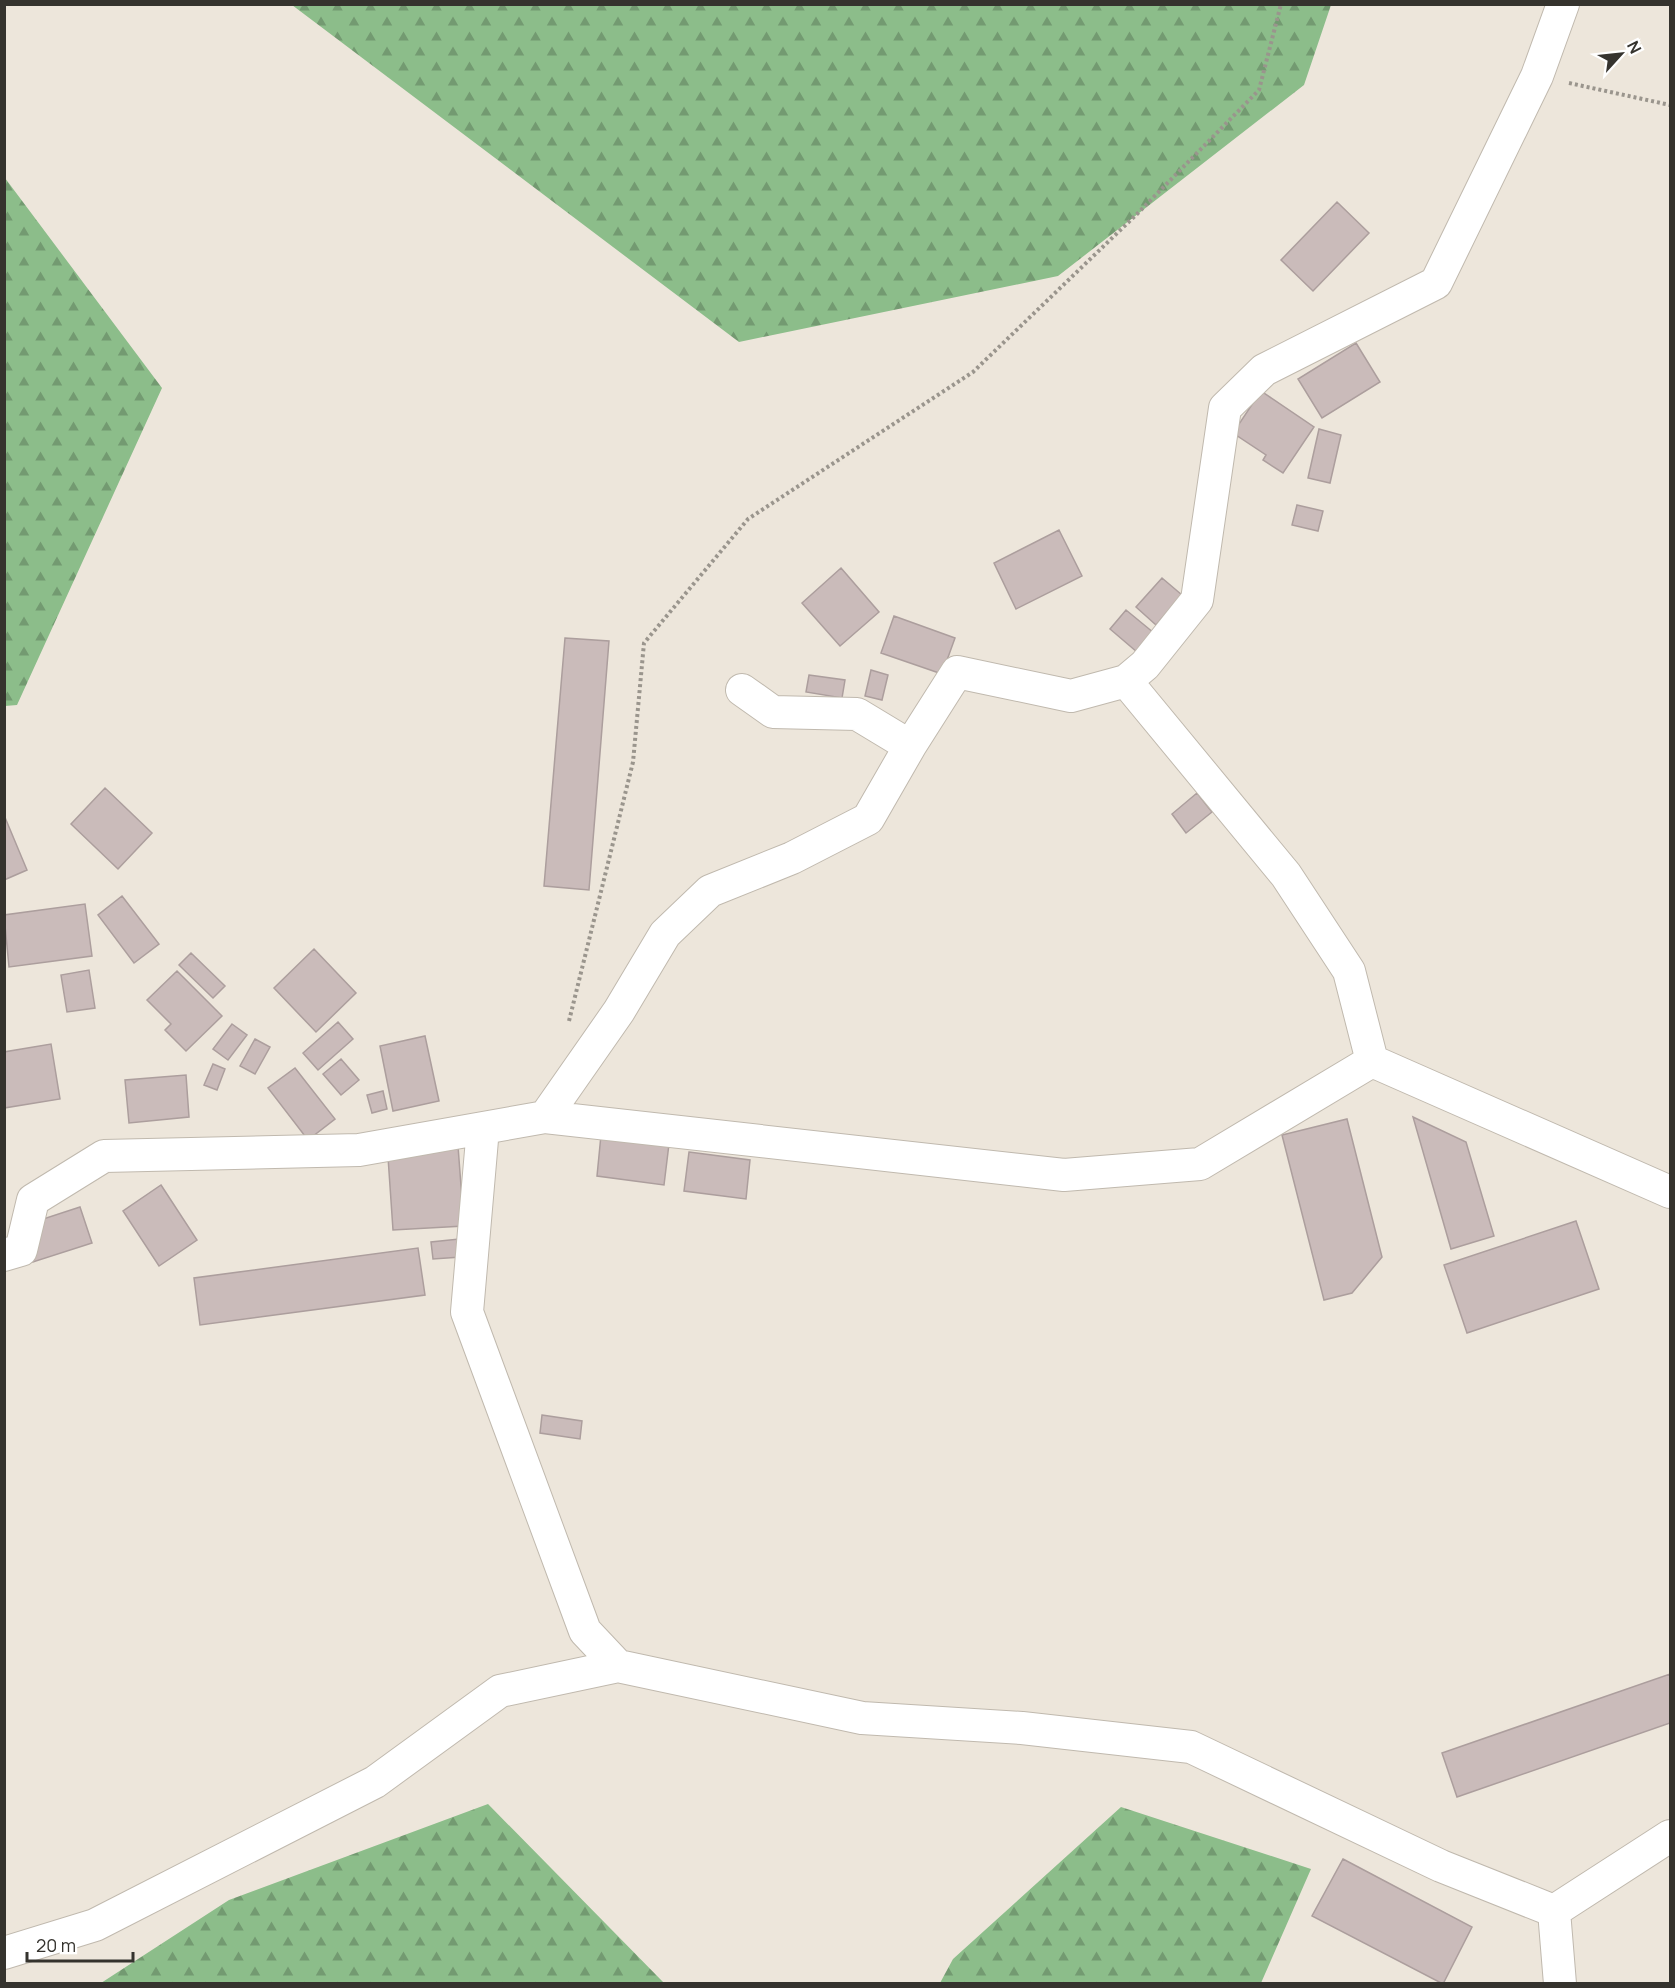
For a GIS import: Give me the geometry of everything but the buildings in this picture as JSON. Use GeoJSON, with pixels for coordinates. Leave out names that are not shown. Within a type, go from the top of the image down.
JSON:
{"type":"FeatureCollection","features":[{"type":"Feature","properties":{"kind":"street"},"geometry":{"type":"LineString","coordinates":[[545,1117],[619,1011],[665,934],[710,891],[792,858],[868,819],[910,746],[957,672],[1071,696],[1126,681],[1144,665],[1197,600],[1225,408],[1264,370],[1436,283],[1537,76],[1563,4]]}},
{"type":"Feature","properties":{"kind":"street"},"geometry":{"type":"LineString","coordinates":[[1126,681],[1286,875],[1349,971],[1372,1061]]}},
{"type":"Feature","properties":{"kind":"street"},"geometry":{"type":"LineString","coordinates":[[742,690],[773,712],[857,714],[910,746]]}},
{"type":"Feature","properties":{"kind":"street"},"geometry":{"type":"LineString","coordinates":[[4,1255],[21,1250],[33,1200],[104,1156],[359,1150],[545,1117],[1064,1175],[1200,1164],[1372,1061]]}},
{"type":"Feature","properties":{"kind":"street"},"geometry":{"type":"LineString","coordinates":[[1372,1061],[1671,1192]]}},
{"type":"Feature","properties":{"kind":"street"},"geometry":{"type":"LineString","coordinates":[[483,1128],[467,1312],[585,1631],[618,1666]]}},
{"type":"Feature","properties":{"kind":"street"},"geometry":{"type":"LineString","coordinates":[[4,1953],[95,1925],[375,1782],[500,1691],[618,1666],[862,1718],[1022,1728],[1191,1747],[1441,1866],[1554,1911]]}},
{"type":"Feature","properties":{"kind":"street"},"geometry":{"type":"LineString","coordinates":[[1554,1911],[1671,1836]]}},
{"type":"Feature","properties":{"kind":"street"},"geometry":{"type":"LineString","coordinates":[[1554,1911],[1560,1983]]}},
{"type":"Feature","properties":{"kind":"path"},"geometry":{"type":"LineString","coordinates":[[568,1026],[633,762],[644,643],[748,519],[973,372],[1137,214],[1259,90],[1281,4]]}},
{"type":"Feature","properties":{"kind":"path"},"geometry":{"type":"LineString","coordinates":[[1537,76],[1671,105]]}},
{"type":"Feature","properties":{"kind":"green space"},"geometry":{"type":"Polygon","coordinates":[[[292,5],[1331,5],[1304,85],[1058,276],[739,342],[292,5]]]}},
{"type":"Feature","properties":{"kind":"green space"},"geometry":{"type":"Polygon","coordinates":[[[5,178],[162,388],[17,705],[5,706],[5,178]]]}},
{"type":"Feature","properties":{"kind":"green space"},"geometry":{"type":"Polygon","coordinates":[[[488,1804],[664,1983],[101,1983],[229,1900],[488,1804]]]}},
{"type":"Feature","properties":{"kind":"green space"},"geometry":{"type":"Polygon","coordinates":[[[1121,1807],[1311,1869],[1261,1983],[940,1983],[953,1959],[1121,1807]]]}}]}
